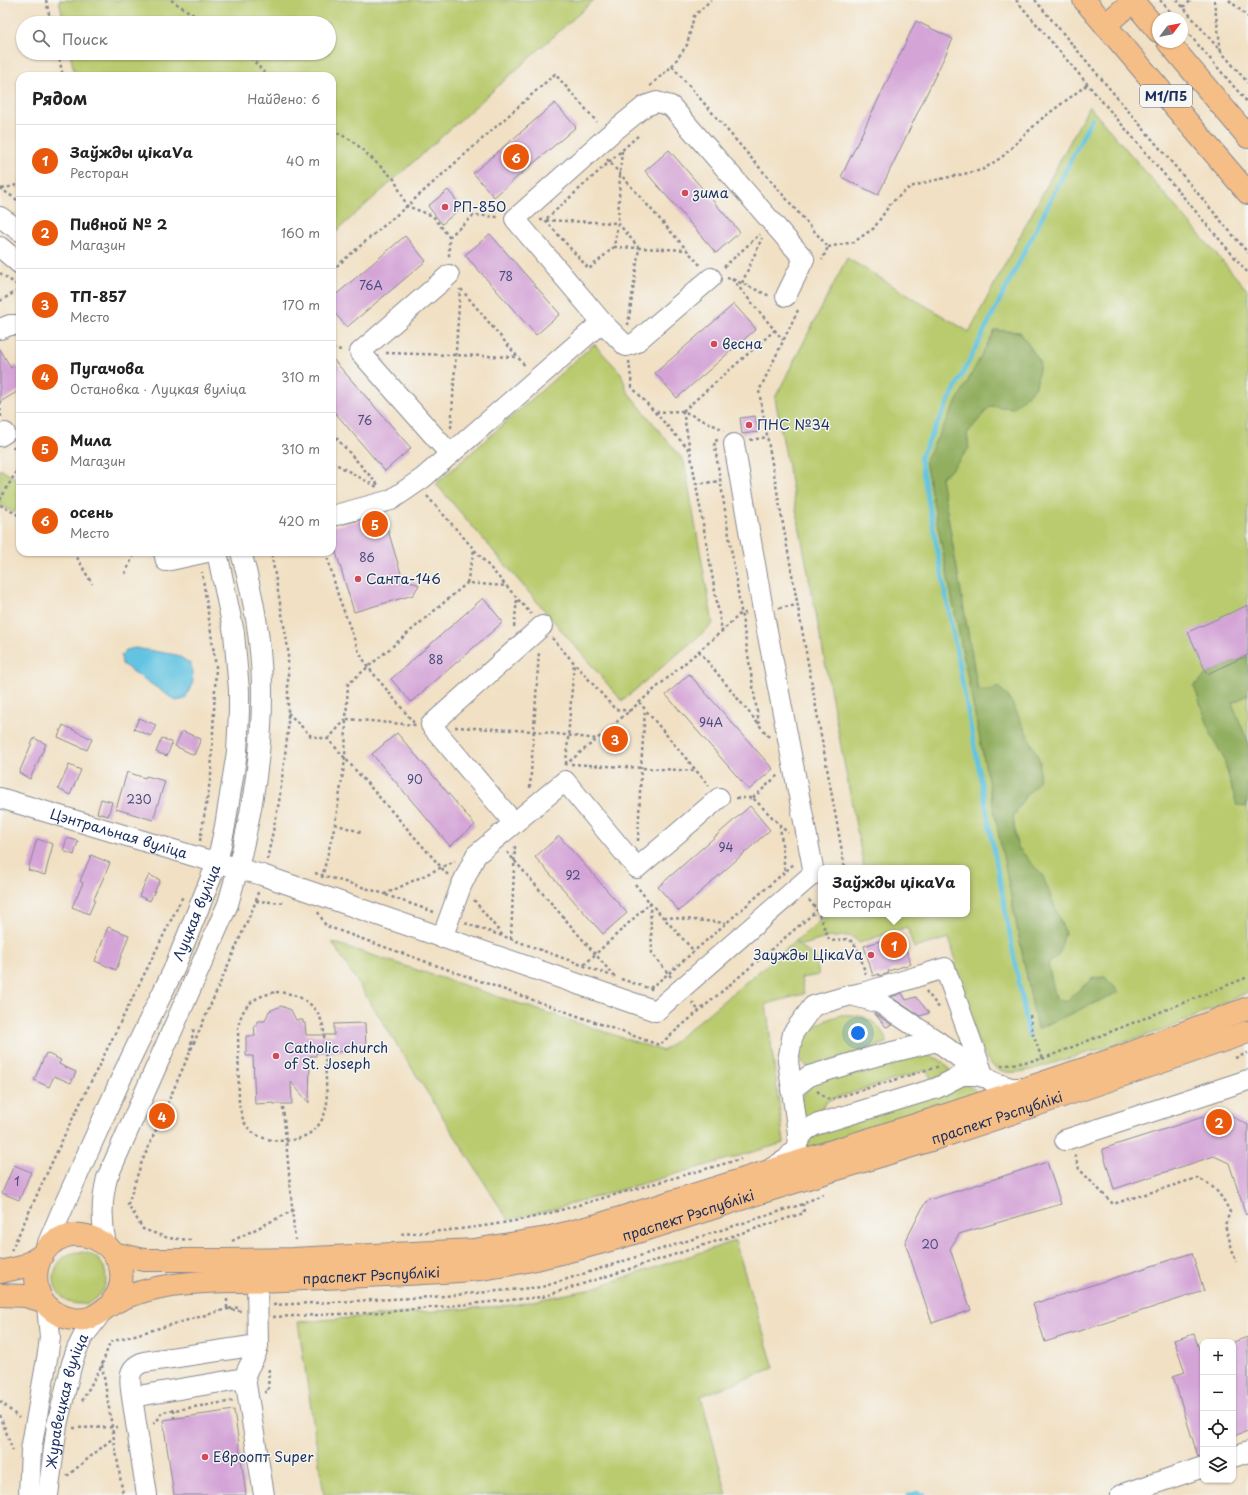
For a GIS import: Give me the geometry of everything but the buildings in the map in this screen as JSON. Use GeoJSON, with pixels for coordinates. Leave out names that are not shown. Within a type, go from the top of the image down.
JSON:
{"type":"FeatureCollection","features":[{"type":"Feature","properties":{"kind":"main road","name":"М1/П5"},"geometry":{"type":"LineString","coordinates":[[1084,0],[1248,193]]}},
{"type":"Feature","properties":{"kind":"main road"},"geometry":{"type":"LineString","coordinates":[[1105,25],[1132,1],[1152,24]]}},
{"type":"Feature","properties":{"kind":"main road","name":"М1/П5"},"geometry":{"type":"LineString","coordinates":[[1173,48],[1248,136]]}},
{"type":"Feature","properties":{"kind":"main road","name":"праспект Рэспублікі"},"geometry":{"type":"LineString","coordinates":[[5,1263],[22,1267],[44,1252],[56,1241],[68,1235],[81,1234],[94,1238],[110,1249],[144,1260],[292,1259],[474,1250],[547,1238],[598,1225],[937,1118],[1123,1056],[1248,1008]]}},
{"type":"Feature","properties":{"kind":"main road","name":"праспект Рэспублікі"},"geometry":{"type":"LineString","coordinates":[[0,1295],[25,1296],[45,1304],[59,1315],[73,1319],[88,1319],[134,1294],[158,1288],[207,1282],[470,1271],[548,1256],[641,1230],[944,1136],[1248,1032]]}},
{"type":"Feature","properties":{"kind":"main road"},"geometry":{"type":"LineString","coordinates":[[106,1309],[118,1294],[121,1280],[119,1266],[110,1249]]}},
{"type":"Feature","properties":{"kind":"main road"},"geometry":{"type":"LineString","coordinates":[[44,1252],[37,1266],[36,1278],[38,1290],[45,1304]]}},
{"type":"Feature","properties":{"kind":"street"},"geometry":{"type":"LineString","coordinates":[[711,278],[635,343],[626,346],[602,322],[515,219],[603,140],[645,106],[657,102],[670,106],[804,259],[785,301]]}},
{"type":"Feature","properties":{"kind":"street"},"geometry":{"type":"LineString","coordinates":[[0,217],[16,228]]}},
{"type":"Feature","properties":{"kind":"street"},"geometry":{"type":"LineString","coordinates":[[0,247],[16,261]]}},
{"type":"Feature","properties":{"kind":"street"},"geometry":{"type":"LineString","coordinates":[[450,454],[360,352],[455,282]]}},
{"type":"Feature","properties":{"kind":"street"},"geometry":{"type":"LineString","coordinates":[[336,515],[391,500],[423,478],[602,322]]}},
{"type":"Feature","properties":{"kind":"street"},"geometry":{"type":"LineString","coordinates":[[0,329],[10,325],[16,325]]}},
{"type":"Feature","properties":{"kind":"street"},"geometry":{"type":"LineString","coordinates":[[673,987],[814,873],[730,441]]}},
{"type":"Feature","properties":{"kind":"street"},"geometry":{"type":"LineString","coordinates":[[165,556],[166,561],[189,556]]}},
{"type":"Feature","properties":{"kind":"street","name":"Луцкая вуліца"},"geometry":{"type":"LineString","coordinates":[[44,1252],[124,1072],[173,970],[217,863],[225,826],[237,752],[239,711],[239,690],[234,632],[218,556]]}},
{"type":"Feature","properties":{"kind":"street","name":"Луцкая вуліца"},"geometry":{"type":"LineString","coordinates":[[110,1249],[102,1223],[102,1198],[107,1178],[228,904],[238,869],[246,832],[260,748],[262,675],[259,641],[252,597],[242,556]]}},
{"type":"Feature","properties":{"kind":"street"},"geometry":{"type":"LineString","coordinates":[[514,832],[422,727],[542,626]]}},
{"type":"Feature","properties":{"kind":"street"},"geometry":{"type":"LineString","coordinates":[[442,938],[461,886],[476,855],[514,832],[565,781],[636,878],[720,798]]}},
{"type":"Feature","properties":{"kind":"street","name":"Цэнтральная вуліца"},"geometry":{"type":"LineString","coordinates":[[0,798],[262,875],[318,896],[656,1011],[673,987]]}},
{"type":"Feature","properties":{"kind":"street"},"geometry":{"type":"LineString","coordinates":[[763,1173],[787,1159],[797,1147],[798,1141],[788,1061],[792,1033],[813,1006],[880,989],[946,968],[992,1072],[1002,1086],[1026,1088]]}},
{"type":"Feature","properties":{"kind":"street"},"geometry":{"type":"LineString","coordinates":[[851,996],[880,1004],[937,1041],[992,1072]]}},
{"type":"Feature","properties":{"kind":"street"},"geometry":{"type":"LineString","coordinates":[[791,1090],[803,1079],[816,1074],[872,1057],[937,1041]]}},
{"type":"Feature","properties":{"kind":"street"},"geometry":{"type":"LineString","coordinates":[[798,1141],[805,1131],[815,1125],[937,1088],[962,1075],[976,1075],[992,1072]]}},
{"type":"Feature","properties":{"kind":"street"},"geometry":{"type":"LineString","coordinates":[[1067,1139],[1248,1080]]}},
{"type":"Feature","properties":{"kind":"street"},"geometry":{"type":"LineString","coordinates":[[257,1281],[258,1345],[256,1354],[247,1370],[245,1378],[264,1495]]}},
{"type":"Feature","properties":{"kind":"street","name":"Журавецкая вуліца"},"geometry":{"type":"LineString","coordinates":[[29,1495],[31,1450],[49,1345],[49,1321],[45,1304]]}},
{"type":"Feature","properties":{"kind":"street","name":"Журавецкая вуліца"},"geometry":{"type":"LineString","coordinates":[[48,1495],[57,1425],[67,1379],[77,1349],[83,1337],[106,1309]]}},
{"type":"Feature","properties":{"kind":"street"},"geometry":{"type":"LineString","coordinates":[[147,1495],[132,1396],[131,1371],[140,1364],[258,1345]]}},
{"type":"Feature","properties":{"kind":"street"},"geometry":{"type":"LineString","coordinates":[[132,1396],[245,1378]]}},
{"type":"Feature","properties":{"kind":"street"},"geometry":{"type":"LineString","coordinates":[[1236,1456],[1248,1452]]}},
{"type":"Feature","properties":{"kind":"street"},"geometry":{"type":"LineString","coordinates":[[1121,1495],[1200,1468]]}},
{"type":"Feature","properties":{"kind":"path"},"geometry":{"type":"LineString","coordinates":[[46,0],[50,16]]}},
{"type":"Feature","properties":{"kind":"path"},"geometry":{"type":"LineString","coordinates":[[171,0],[195,16]]}},
{"type":"Feature","properties":{"kind":"path"},"geometry":{"type":"LineString","coordinates":[[649,86],[672,66],[687,45],[694,16],[711,0]]}},
{"type":"Feature","properties":{"kind":"path"},"geometry":{"type":"LineString","coordinates":[[1016,0],[1248,273]]}},
{"type":"Feature","properties":{"kind":"path"},"geometry":{"type":"LineString","coordinates":[[1035,0],[1248,254]]}},
{"type":"Feature","properties":{"kind":"path"},"geometry":{"type":"LineString","coordinates":[[1160,0],[1171,12]]}},
{"type":"Feature","properties":{"kind":"path"},"geometry":{"type":"LineString","coordinates":[[1177,0],[1248,83]]}},
{"type":"Feature","properties":{"kind":"path"},"geometry":{"type":"LineString","coordinates":[[1183,7],[1192,0]]}},
{"type":"Feature","properties":{"kind":"path"},"geometry":{"type":"LineString","coordinates":[[1214,0],[1222,52]]}},
{"type":"Feature","properties":{"kind":"path"},"geometry":{"type":"LineString","coordinates":[[1229,0],[1248,17]]}},
{"type":"Feature","properties":{"kind":"path"},"geometry":{"type":"LineString","coordinates":[[1188,33],[1248,103]]}},
{"type":"Feature","properties":{"kind":"path"},"geometry":{"type":"LineString","coordinates":[[60,60],[62,72]]}},
{"type":"Feature","properties":{"kind":"path"},"geometry":{"type":"LineString","coordinates":[[253,60],[264,72]]}},
{"type":"Feature","properties":{"kind":"path"},"geometry":{"type":"LineString","coordinates":[[672,66],[828,248]]}},
{"type":"Feature","properties":{"kind":"path"},"geometry":{"type":"LineString","coordinates":[[336,267],[407,206],[555,74],[603,140],[609,161],[711,278],[732,279],[785,301],[783,340],[759,391],[844,865]]}},
{"type":"Feature","properties":{"kind":"path"},"geometry":{"type":"LineString","coordinates":[[821,261],[828,248],[854,242],[874,228],[891,202],[910,187],[982,170],[1002,157],[1040,120],[1088,84]]}},
{"type":"Feature","properties":{"kind":"path"},"geometry":{"type":"LineString","coordinates":[[336,132],[353,141],[394,178],[407,206],[433,216],[449,237],[455,282],[456,356],[450,432],[456,427]]}},
{"type":"Feature","properties":{"kind":"path"},"geometry":{"type":"LineString","coordinates":[[545,220],[643,132]]}},
{"type":"Feature","properties":{"kind":"path"},"geometry":{"type":"LineString","coordinates":[[545,220],[589,269],[614,247],[618,223],[622,151]]}},
{"type":"Feature","properties":{"kind":"path"},"geometry":{"type":"LineString","coordinates":[[1,188],[16,185]]}},
{"type":"Feature","properties":{"kind":"path"},"geometry":{"type":"LineString","coordinates":[[1,188],[16,199]]}},
{"type":"Feature","properties":{"kind":"path"},"geometry":{"type":"LineString","coordinates":[[449,237],[474,215],[515,219],[618,223],[639,248],[626,346],[631,367],[632,387],[690,451]]}},
{"type":"Feature","properties":{"kind":"path"},"geometry":{"type":"LineString","coordinates":[[711,278],[766,230]]}},
{"type":"Feature","properties":{"kind":"path"},"geometry":{"type":"LineString","coordinates":[[742,283],[763,236]]}},
{"type":"Feature","properties":{"kind":"path"},"geometry":{"type":"LineString","coordinates":[[614,247],[687,250]]}},
{"type":"Feature","properties":{"kind":"path"},"geometry":{"type":"LineString","coordinates":[[732,279],[783,340]]}},
{"type":"Feature","properties":{"kind":"path"},"geometry":{"type":"LineString","coordinates":[[455,282],[526,367]]}},
{"type":"Feature","properties":{"kind":"path"},"geometry":{"type":"LineString","coordinates":[[0,301],[16,291]]}},
{"type":"Feature","properties":{"kind":"path"},"geometry":{"type":"LineString","coordinates":[[684,411],[775,330]]}},
{"type":"Feature","properties":{"kind":"path"},"geometry":{"type":"LineString","coordinates":[[336,349],[360,352],[517,357]]}},
{"type":"Feature","properties":{"kind":"path"},"geometry":{"type":"LineString","coordinates":[[520,372],[532,362]]}},
{"type":"Feature","properties":{"kind":"path"},"geometry":{"type":"LineString","coordinates":[[0,402],[2,431]]}},
{"type":"Feature","properties":{"kind":"path"},"geometry":{"type":"LineString","coordinates":[[655,412],[684,411],[724,429],[730,441],[714,441],[758,724]]}},
{"type":"Feature","properties":{"kind":"path"},"geometry":{"type":"LineString","coordinates":[[684,411],[722,631]]}},
{"type":"Feature","properties":{"kind":"path"},"geometry":{"type":"LineString","coordinates":[[336,437],[382,490],[336,464]]}},
{"type":"Feature","properties":{"kind":"path"},"geometry":{"type":"LineString","coordinates":[[0,500],[16,472]]}},
{"type":"Feature","properties":{"kind":"path"},"geometry":{"type":"LineString","coordinates":[[696,484],[720,481]]}},
{"type":"Feature","properties":{"kind":"path"},"geometry":{"type":"LineString","coordinates":[[416,483],[615,709],[630,711]]}},
{"type":"Feature","properties":{"kind":"path"},"geometry":{"type":"LineString","coordinates":[[0,505],[16,514]]}},
{"type":"Feature","properties":{"kind":"path"},"geometry":{"type":"LineString","coordinates":[[318,896],[335,824],[346,760],[348,684],[467,583],[474,549]]}},
{"type":"Feature","properties":{"kind":"path"},"geometry":{"type":"LineString","coordinates":[[76,556],[92,584]]}},
{"type":"Feature","properties":{"kind":"path"},"geometry":{"type":"LineString","coordinates":[[125,574],[133,556]]}},
{"type":"Feature","properties":{"kind":"path"},"geometry":{"type":"LineString","coordinates":[[327,556],[338,595],[359,652],[368,667],[422,727]]}},
{"type":"Feature","properties":{"kind":"path"},"geometry":{"type":"LineString","coordinates":[[467,583],[507,586]]}},
{"type":"Feature","properties":{"kind":"path"},"geometry":{"type":"LineString","coordinates":[[346,719],[422,727],[533,731],[597,738],[630,711],[740,614]]}},
{"type":"Feature","properties":{"kind":"path"},"geometry":{"type":"LineString","coordinates":[[529,795],[542,626]]}},
{"type":"Feature","properties":{"kind":"path"},"geometry":{"type":"LineString","coordinates":[[699,651],[772,740],[789,741]]}},
{"type":"Feature","properties":{"kind":"path"},"geometry":{"type":"LineString","coordinates":[[574,663],[566,764],[697,771]]}},
{"type":"Feature","properties":{"kind":"path"},"geometry":{"type":"LineString","coordinates":[[639,702],[720,798],[753,798],[779,774]]}},
{"type":"Feature","properties":{"kind":"path"},"geometry":{"type":"LineString","coordinates":[[645,710],[636,878],[650,903],[694,951]]}},
{"type":"Feature","properties":{"kind":"path"},"geometry":{"type":"LineString","coordinates":[[288,712],[311,736],[328,739],[441,867],[469,894],[503,936],[615,977],[650,988],[673,987]]}},
{"type":"Feature","properties":{"kind":"path"},"geometry":{"type":"LineString","coordinates":[[328,739],[346,719]]}},
{"type":"Feature","properties":{"kind":"path"},"geometry":{"type":"LineString","coordinates":[[753,798],[789,834]]}},
{"type":"Feature","properties":{"kind":"path"},"geometry":{"type":"LineString","coordinates":[[335,824],[363,833]]}},
{"type":"Feature","properties":{"kind":"path"},"geometry":{"type":"LineString","coordinates":[[780,825],[784,871],[818,912]]}},
{"type":"Feature","properties":{"kind":"path"},"geometry":{"type":"LineString","coordinates":[[511,939],[514,832]]}},
{"type":"Feature","properties":{"kind":"path"},"geometry":{"type":"LineString","coordinates":[[506,850],[615,977]]}},
{"type":"Feature","properties":{"kind":"path"},"geometry":{"type":"LineString","coordinates":[[310,872],[386,894],[460,858]]}},
{"type":"Feature","properties":{"kind":"path"},"geometry":{"type":"LineString","coordinates":[[673,987],[694,951],[800,858]]}},
{"type":"Feature","properties":{"kind":"path"},"geometry":{"type":"LineString","coordinates":[[583,965],[596,955],[650,903]]}},
{"type":"Feature","properties":{"kind":"path"},"geometry":{"type":"LineString","coordinates":[[650,903],[652,953],[673,987],[699,1011]]}},
{"type":"Feature","properties":{"kind":"path"},"geometry":{"type":"LineString","coordinates":[[663,917],[726,923]]}},
{"type":"Feature","properties":{"kind":"path"},"geometry":{"type":"LineString","coordinates":[[820,917],[829,939],[834,942],[848,939],[854,943],[865,972],[869,978]]}},
{"type":"Feature","properties":{"kind":"path"},"geometry":{"type":"LineString","coordinates":[[992,1072],[1042,1059],[1248,977]]}},
{"type":"Feature","properties":{"kind":"path"},"geometry":{"type":"LineString","coordinates":[[650,988],[673,987]]}},
{"type":"Feature","properties":{"kind":"path"},"geometry":{"type":"LineString","coordinates":[[276,992],[296,995],[305,1000],[319,1014],[323,1022],[324,1032],[327,1104],[325,1114],[320,1123],[312,1131],[302,1137],[285,1140],[277,1141],[264,1138],[255,1133],[246,1126],[239,1105],[238,1028],[240,1018],[245,1008],[251,1002],[266,994],[276,992]]}},
{"type":"Feature","properties":{"kind":"path"},"geometry":{"type":"LineString","coordinates":[[1030,1015],[1042,1059]]}},
{"type":"Feature","properties":{"kind":"path"},"geometry":{"type":"LineString","coordinates":[[283,1107],[295,1240],[301,1240]]}},
{"type":"Feature","properties":{"kind":"path"},"geometry":{"type":"LineString","coordinates":[[5,1263],[66,1132]]}},
{"type":"Feature","properties":{"kind":"path"},"geometry":{"type":"LineString","coordinates":[[1067,1139],[1079,1169],[1112,1204],[1197,1178],[1207,1182],[1223,1197],[1230,1212],[1225,1225],[1236,1262]]}},
{"type":"Feature","properties":{"kind":"path"},"geometry":{"type":"LineString","coordinates":[[400,1234],[460,1230],[516,1221],[550,1213],[748,1157]]}},
{"type":"Feature","properties":{"kind":"path"},"geometry":{"type":"LineString","coordinates":[[141,1164],[128,1204],[143,1229],[168,1238],[197,1241]]}},
{"type":"Feature","properties":{"kind":"path"},"geometry":{"type":"LineString","coordinates":[[81,1402],[102,1365],[110,1342],[227,1309],[272,1317],[386,1312],[542,1297],[804,1213],[803,1204]]}},
{"type":"Feature","properties":{"kind":"path"},"geometry":{"type":"LineString","coordinates":[[234,1244],[226,1244],[292,1211]]}},
{"type":"Feature","properties":{"kind":"path"},"geometry":{"type":"LineString","coordinates":[[102,1365],[123,1495]]}},
{"type":"Feature","properties":{"kind":"path"},"geometry":{"type":"LineString","coordinates":[[0,1401],[19,1418]]}},
{"type":"Feature","properties":{"kind":"path"},"geometry":{"type":"LineString","coordinates":[[174,1410],[174,1418]]}},
{"type":"Feature","properties":{"kind":"path"},"geometry":{"type":"LineString","coordinates":[[0,1415],[13,1452]]}},
{"type":"Feature","properties":{"kind":"path"},"geometry":{"type":"LineString","coordinates":[[73,1428],[74,1422]]}},
{"type":"Feature","properties":{"kind":"path"},"geometry":{"type":"LineString","coordinates":[[67,1476],[113,1438]]}},
{"type":"Feature","properties":{"kind":"green space"},"geometry":{"type":"Polygon","coordinates":[[[59,0],[594,0],[336,231],[336,72],[74,72],[72,60],[336,60],[336,16],[62,16],[59,0]]]}},
{"type":"Feature","properties":{"kind":"green space"},"geometry":{"type":"Polygon","coordinates":[[[1089,106],[1248,291],[1248,992],[1168,1029],[1030,1070],[1020,1072],[1004,1072],[995,1068],[991,1064],[980,1046],[970,1019],[955,968],[956,961],[949,938],[914,948],[907,927],[859,943],[853,938],[845,936],[834,938],[830,937],[802,945],[795,943],[815,957],[819,975],[801,978],[804,994],[766,1004],[784,1143],[547,1211],[508,1220],[332,942],[663,1051],[824,917],[970,917],[970,865],[863,865],[775,398],[847,258],[969,332],[1089,106]]]}},
{"type":"Feature","properties":{"kind":"green space"},"geometry":{"type":"Polygon","coordinates":[[[995,330],[1020,332],[1040,362],[1036,387],[1013,408],[990,406],[967,434],[969,448],[953,468],[941,477],[978,690],[989,690],[998,687],[1007,695],[1040,761],[1039,781],[1025,797],[1013,817],[1017,846],[1042,874],[1065,933],[1058,956],[1048,964],[1056,998],[1065,1002],[1093,978],[1105,977],[1119,992],[1037,1029],[925,461],[995,330]]]}},
{"type":"Feature","properties":{"kind":"green space"},"geometry":{"type":"Polygon","coordinates":[[[594,344],[621,373],[627,391],[684,461],[713,624],[622,701],[436,484],[594,344]]]}},
{"type":"Feature","properties":{"kind":"green space"},"geometry":{"type":"Polygon","coordinates":[[[0,469],[16,479],[16,510],[14,513],[0,505],[0,469]]]}},
{"type":"Feature","properties":{"kind":"green space"},"geometry":{"type":"Polygon","coordinates":[[[1248,655],[1248,695],[1232,703],[1248,742],[1248,796],[1246,807],[1237,806],[1223,757],[1212,736],[1194,686],[1207,674],[1248,655]]]}},
{"type":"Feature","properties":{"kind":"green space"},"geometry":{"type":"Polygon","coordinates":[[[841,1015],[862,1017],[871,1021],[880,1029],[885,1037],[886,1043],[809,1068],[802,1062],[799,1055],[799,1050],[804,1037],[814,1027],[841,1015]]]}},
{"type":"Feature","properties":{"kind":"green space"},"geometry":{"type":"Polygon","coordinates":[[[916,1054],[931,1056],[940,1060],[948,1067],[950,1072],[933,1081],[926,1070],[829,1100],[824,1104],[821,1116],[813,1121],[804,1118],[800,1101],[813,1083],[916,1054]]]}},
{"type":"Feature","properties":{"kind":"green space"},"geometry":{"type":"Polygon","coordinates":[[[963,1083],[975,1090],[979,1095],[806,1149],[804,1139],[963,1083]]]}},
{"type":"Feature","properties":{"kind":"green space"},"geometry":{"type":"Polygon","coordinates":[[[735,1241],[774,1368],[701,1396],[727,1495],[324,1495],[298,1322],[513,1305],[587,1290],[735,1241]]]}},
{"type":"Feature","properties":{"kind":"green space"},"geometry":{"type":"Polygon","coordinates":[[[80,1252],[90,1254],[98,1260],[104,1268],[106,1278],[104,1288],[98,1296],[90,1302],[80,1304],[70,1302],[62,1296],[56,1288],[54,1278],[56,1268],[62,1260],[70,1254],[80,1252]]]}},
{"type":"Feature","properties":{"kind":"water"},"geometry":{"type":"Polygon","coordinates":[[[135,648],[177,655],[191,664],[193,682],[185,699],[176,701],[122,664],[121,656],[126,650],[135,648]]]}},
{"type":"Feature","properties":{"kind":"waterway"},"geometry":{"type":"LineString","coordinates":[[1029,1036],[920,458],[1092,118]]}},
{"type":"Feature","properties":{"kind":"waterway"},"geometry":{"type":"LineString","coordinates":[[909,1495],[917,1493],[923,1495]]}},
{"type":"Feature","properties":{"kind":"place","name":"осень"},"geometry":{"type":"Point","coordinates":[516,157]}},
{"type":"Feature","properties":{"kind":"place","name":"зима"},"geometry":{"type":"Point","coordinates":[685,193]}},
{"type":"Feature","properties":{"kind":"place","name":"РП-850"},"geometry":{"type":"Point","coordinates":[445,207]}},
{"type":"Feature","properties":{"kind":"place","name":"весна"},"geometry":{"type":"Point","coordinates":[714,344]}},
{"type":"Feature","properties":{"kind":"place","name":"ПНС №34"},"geometry":{"type":"Point","coordinates":[749,425]}},
{"type":"Feature","properties":{"kind":"place","name":"Мила"},"geometry":{"type":"Point","coordinates":[375,524]}},
{"type":"Feature","properties":{"kind":"place","name":"Санта-146"},"geometry":{"type":"Point","coordinates":[358,579]}},
{"type":"Feature","properties":{"kind":"place","name":"ТП-857"},"geometry":{"type":"Point","coordinates":[615,739]}},
{"type":"Feature","properties":{"kind":"place","name":"Заўжды цікаVа"},"geometry":{"type":"Point","coordinates":[894,945]}},
{"type":"Feature","properties":{"kind":"place","name":"Заужды ЦікаVа"},"geometry":{"type":"Point","coordinates":[871,955]}},
{"type":"Feature","properties":{"kind":"place","name":"Catholic church of St. Joseph"},"geometry":{"type":"Point","coordinates":[276,1056]}},
{"type":"Feature","properties":{"kind":"place","name":"Пугачова"},"geometry":{"type":"Point","coordinates":[162,1116]}},
{"type":"Feature","properties":{"kind":"place","name":"Пивной № 2"},"geometry":{"type":"Point","coordinates":[1219,1122]}},
{"type":"Feature","properties":{"kind":"place","name":"Евроопт Super"},"geometry":{"type":"Point","coordinates":[205,1457]}}]}
